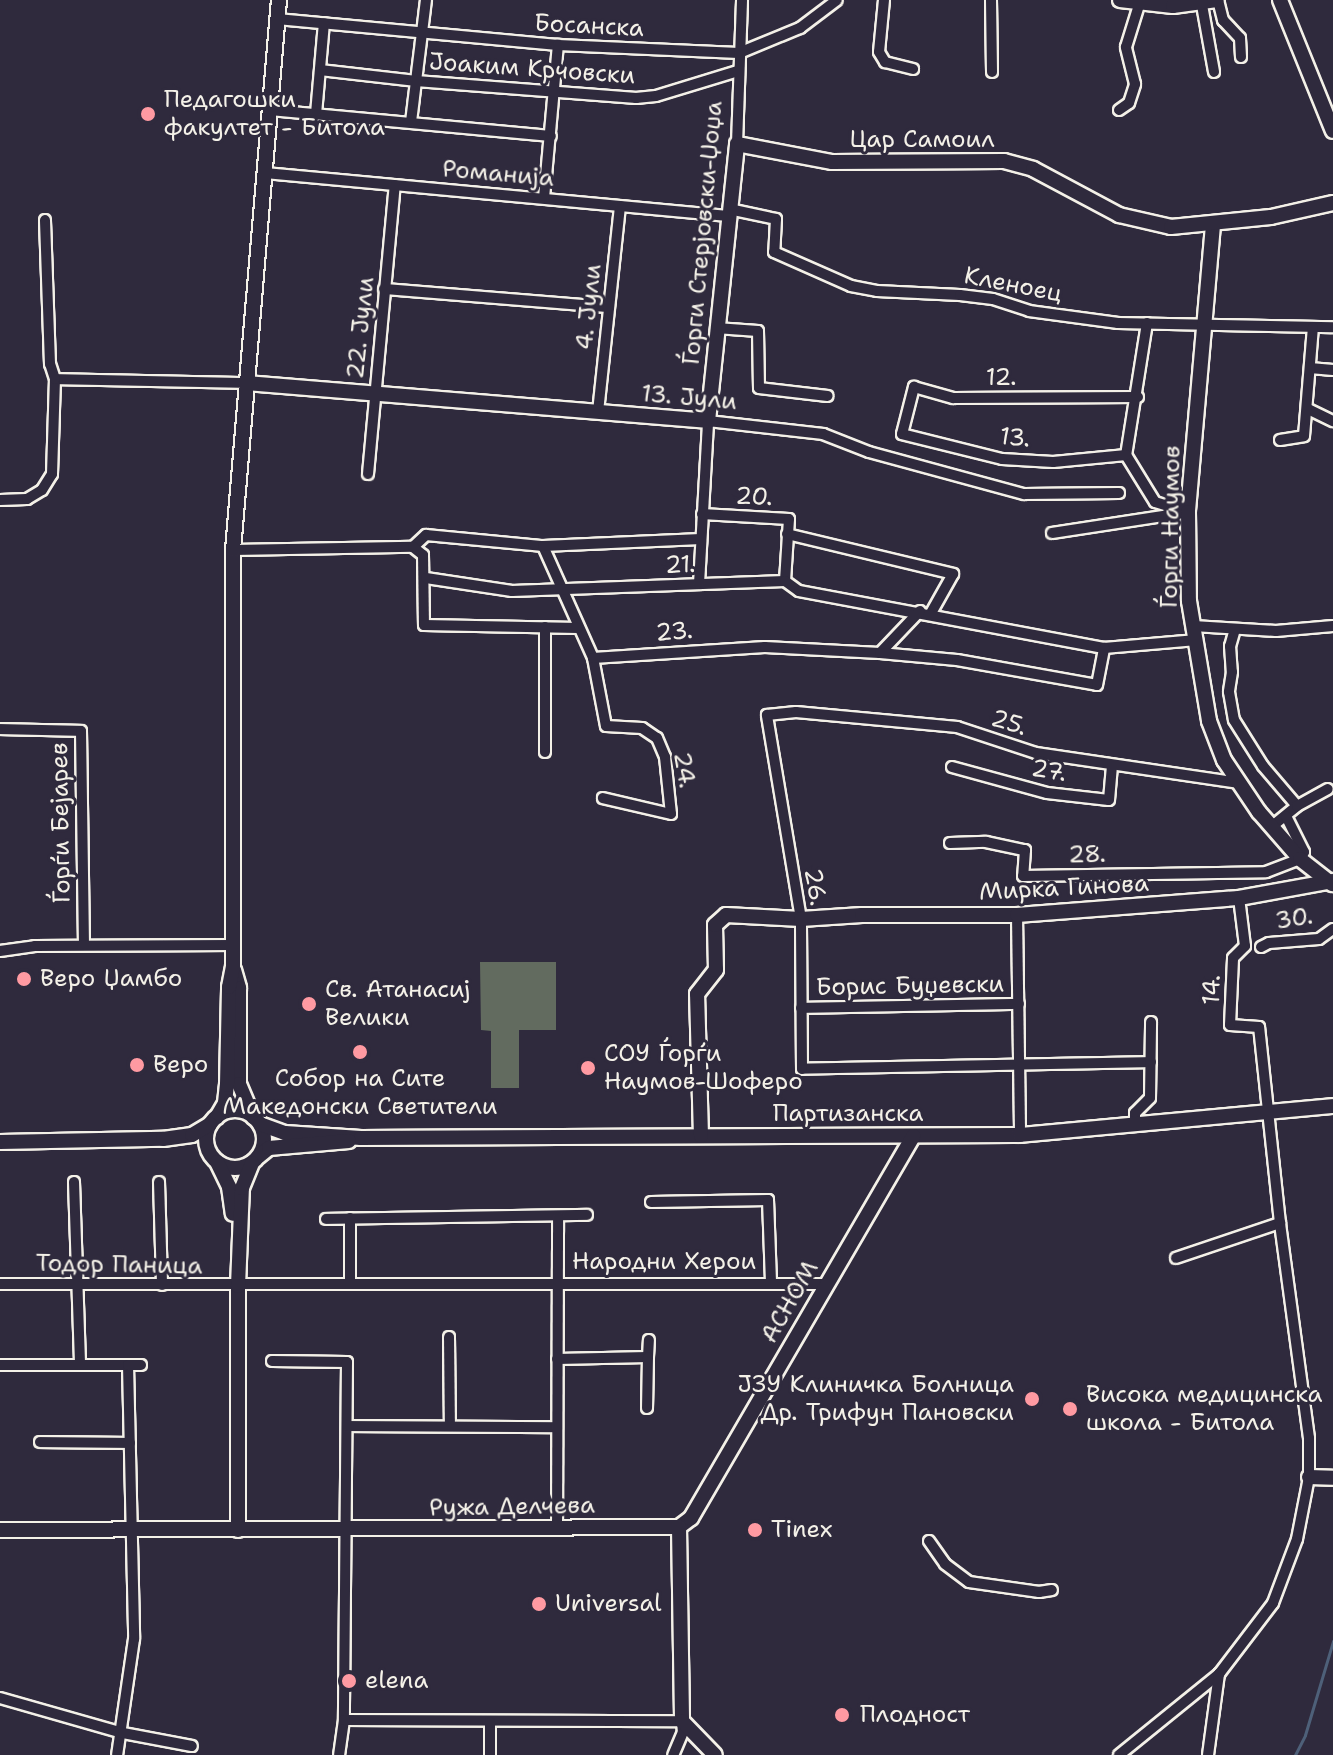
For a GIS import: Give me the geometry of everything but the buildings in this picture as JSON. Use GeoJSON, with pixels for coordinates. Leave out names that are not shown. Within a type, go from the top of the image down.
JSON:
{"type":"FeatureCollection","features":[{"type":"Feature","properties":{"kind":"street"},"geometry":{"type":"LineString","coordinates":[[411,122],[426,0]]}},
{"type":"Feature","properties":{"kind":"street","name":"Ѓорги Стерјовски-Џоџа"},"geometry":{"type":"LineString","coordinates":[[708,421],[737,144],[742,0]]}},
{"type":"Feature","properties":{"kind":"street","name":"Босанска"},"geometry":{"type":"LineString","coordinates":[[278,6],[324,23],[558,45],[739,53],[800,28],[837,0]]}},
{"type":"Feature","properties":{"kind":"street"},"geometry":{"type":"LineString","coordinates":[[884,0],[879,52],[885,62],[913,69]]}},
{"type":"Feature","properties":{"kind":"street"},"geometry":{"type":"LineString","coordinates":[[991,0],[992,72]]}},
{"type":"Feature","properties":{"kind":"street"},"geometry":{"type":"LineString","coordinates":[[1120,0],[1139,5],[1202,5],[1217,0],[1223,20],[1240,38],[1241,57]]}},
{"type":"Feature","properties":{"kind":"street"},"geometry":{"type":"LineString","coordinates":[[1280,0],[1333,131]]}},
{"type":"Feature","properties":{"kind":"street"},"geometry":{"type":"LineString","coordinates":[[1119,110],[1129,103],[1135,84],[1126,47],[1139,5]]}},
{"type":"Feature","properties":{"kind":"street"},"geometry":{"type":"LineString","coordinates":[[1202,5],[1214,72]]}},
{"type":"Feature","properties":{"kind":"street"},"geometry":{"type":"LineString","coordinates":[[238,1286],[232,1199],[206,1139],[225,1103],[227,1085],[229,987],[233,966],[233,550],[278,6]]}},
{"type":"Feature","properties":{"kind":"street"},"geometry":{"type":"LineString","coordinates":[[316,114],[324,23]]}},
{"type":"Feature","properties":{"kind":"street"},"geometry":{"type":"LineString","coordinates":[[544,198],[558,45]]}},
{"type":"Feature","properties":{"kind":"street","name":"Јоаким Крчовски"},"geometry":{"type":"LineString","coordinates":[[320,70],[553,92],[656,96],[738,71]]}},
{"type":"Feature","properties":{"kind":"street"},"geometry":{"type":"LineString","coordinates":[[270,110],[551,136]]}},
{"type":"Feature","properties":{"kind":"street","name":"Цар Самоил"},"geometry":{"type":"LineString","coordinates":[[737,144],[832,162],[1004,161],[1033,169],[1135,221],[1171,227],[1213,225],[1315,210],[1333,203]]}},
{"type":"Feature","properties":{"kind":"street","name":"Романија"},"geometry":{"type":"LineString","coordinates":[[265,173],[620,206],[729,212]]}},
{"type":"Feature","properties":{"kind":"street","name":"22. Јули"},"geometry":{"type":"LineString","coordinates":[[368,474],[395,185]]}},
{"type":"Feature","properties":{"kind":"street","name":"4. Јули"},"geometry":{"type":"LineString","coordinates":[[598,412],[620,206]]}},
{"type":"Feature","properties":{"kind":"street","name":"Кленоец"},"geometry":{"type":"LineString","coordinates":[[729,212],[776,219],[774,252],[851,286],[877,291],[960,295],[1029,311],[1118,323],[1333,327]]}},
{"type":"Feature","properties":{"kind":"street"},"geometry":{"type":"LineString","coordinates":[[0,500],[27,499],[42,490],[52,474],[55,379],[50,364],[45,220]]}},
{"type":"Feature","properties":{"kind":"street","name":"Ѓорги Наумов"},"geometry":{"type":"LineString","coordinates":[[1213,225],[1188,512],[1195,633],[1209,721],[1224,760],[1271,827],[1300,859],[1332,882]]}},
{"type":"Feature","properties":{"kind":"street"},"geometry":{"type":"LineString","coordinates":[[384,289],[608,307]]}},
{"type":"Feature","properties":{"kind":"street"},"geometry":{"type":"LineString","coordinates":[[1147,323],[1138,397],[1126,455],[1155,502],[1188,512]]}},
{"type":"Feature","properties":{"kind":"street"},"geometry":{"type":"LineString","coordinates":[[1280,440],[1304,436],[1313,327]]}},
{"type":"Feature","properties":{"kind":"street"},"geometry":{"type":"LineString","coordinates":[[716,328],[758,331],[759,388],[828,396]]}},
{"type":"Feature","properties":{"kind":"street"},"geometry":{"type":"LineString","coordinates":[[1310,368],[1333,370]]}},
{"type":"Feature","properties":{"kind":"street"},"geometry":{"type":"LineString","coordinates":[[55,379],[247,383]]}},
{"type":"Feature","properties":{"kind":"street","name":"13. Јули"},"geometry":{"type":"LineString","coordinates":[[247,383],[708,421],[823,434],[869,452],[1024,494],[1119,493]]}},
{"type":"Feature","properties":{"kind":"street","name":"12."},"geometry":{"type":"LineString","coordinates":[[902,434],[914,387],[953,398],[1138,397]]}},
{"type":"Feature","properties":{"kind":"street"},"geometry":{"type":"LineString","coordinates":[[1308,409],[1333,421]]}},
{"type":"Feature","properties":{"kind":"street"},"geometry":{"type":"LineString","coordinates":[[699,584],[708,421]]}},
{"type":"Feature","properties":{"kind":"street","name":"13."},"geometry":{"type":"LineString","coordinates":[[902,434],[1002,459],[1053,462],[1126,455]]}},
{"type":"Feature","properties":{"kind":"street"},"geometry":{"type":"LineString","coordinates":[[1052,533],[1188,512]]}},
{"type":"Feature","properties":{"kind":"street","name":"20."},"geometry":{"type":"LineString","coordinates":[[702,514],[789,519],[785,581]]}},
{"type":"Feature","properties":{"kind":"street"},"geometry":{"type":"LineString","coordinates":[[787,534],[953,574],[926,612],[880,653]]}},
{"type":"Feature","properties":{"kind":"street"},"geometry":{"type":"LineString","coordinates":[[413,547],[426,535],[543,546],[701,539]]}},
{"type":"Feature","properties":{"kind":"street"},"geometry":{"type":"LineString","coordinates":[[543,546],[593,658]]}},
{"type":"Feature","properties":{"kind":"street"},"geometry":{"type":"LineString","coordinates":[[233,550],[413,547],[423,555],[426,578],[424,625],[578,628]]}},
{"type":"Feature","properties":{"kind":"street","name":"21."},"geometry":{"type":"LineString","coordinates":[[426,578],[512,591],[785,581],[799,591],[926,612],[1104,648],[1235,629],[1276,631],[1333,626]]}},
{"type":"Feature","properties":{"kind":"street"},"geometry":{"type":"LineString","coordinates":[[545,627],[545,752]]}},
{"type":"Feature","properties":{"kind":"street"},"geometry":{"type":"LineString","coordinates":[[1235,629],[1230,646],[1232,672],[1229,692],[1234,720],[1263,766],[1297,806]]}},
{"type":"Feature","properties":{"kind":"street","name":"23."},"geometry":{"type":"LineString","coordinates":[[593,658],[765,647],[880,653],[957,660],[1097,685],[1104,648]]}},
{"type":"Feature","properties":{"kind":"street","name":"24."},"geometry":{"type":"LineString","coordinates":[[593,658],[606,726],[642,728],[657,738],[665,757],[671,814],[603,798]]}},
{"type":"Feature","properties":{"kind":"street","name":"25."},"geometry":{"type":"LineString","coordinates":[[767,715],[796,712],[957,727],[1036,753],[1112,767],[1238,783]]}},
{"type":"Feature","properties":{"kind":"street","name":"26."},"geometry":{"type":"LineString","coordinates":[[767,715],[801,919],[802,1069],[1020,1065]]}},
{"type":"Feature","properties":{"kind":"street","name":"Ѓорѓи Бејарев"},"geometry":{"type":"LineString","coordinates":[[0,729],[81,731],[84,945]]}},
{"type":"Feature","properties":{"kind":"street","name":"27."},"geometry":{"type":"LineString","coordinates":[[952,767],[1047,793],[1109,800],[1112,767]]}},
{"type":"Feature","properties":{"kind":"street"},"geometry":{"type":"LineString","coordinates":[[1271,827],[1297,806],[1328,789]]}},
{"type":"Feature","properties":{"kind":"street"},"geometry":{"type":"LineString","coordinates":[[1286,816],[1304,852],[1300,859]]}},
{"type":"Feature","properties":{"kind":"street","name":"28."},"geometry":{"type":"LineString","coordinates":[[950,843],[986,842],[1025,850],[1023,876],[1266,872],[1300,859]]}},
{"type":"Feature","properties":{"kind":"street","name":"Мирка Гинова"},"geometry":{"type":"LineString","coordinates":[[701,1136],[697,994],[716,970],[715,925],[726,915],[801,919],[862,915],[1017,915],[1239,898],[1332,882]]}},
{"type":"Feature","properties":{"kind":"street","name":"14."},"geometry":{"type":"LineString","coordinates":[[1239,898],[1245,946],[1233,958],[1230,1025],[1259,1027],[1268,1110]]}},
{"type":"Feature","properties":{"kind":"street"},"geometry":{"type":"LineString","coordinates":[[1017,915],[1020,1135]]}},
{"type":"Feature","properties":{"kind":"street","name":"30."},"geometry":{"type":"LineString","coordinates":[[1261,947],[1269,943],[1319,939],[1333,929]]}},
{"type":"Feature","properties":{"kind":"street"},"geometry":{"type":"LineString","coordinates":[[0,951],[35,946],[233,945]]}},
{"type":"Feature","properties":{"kind":"street"},"geometry":{"type":"LineString","coordinates":[[233,966],[239,988],[239,1084],[264,1140],[242,1188],[238,1286],[238,1530]]}},
{"type":"Feature","properties":{"kind":"street","name":"Борис Буџевски"},"geometry":{"type":"LineString","coordinates":[[801,1008],[1019,1004]]}},
{"type":"Feature","properties":{"kind":"street"},"geometry":{"type":"LineString","coordinates":[[1135,1124],[1135,1113],[1150,1098],[1151,1022]]}},
{"type":"Feature","properties":{"kind":"street"},"geometry":{"type":"LineString","coordinates":[[1020,1065],[1151,1062]]}},
{"type":"Feature","properties":{"kind":"street","name":"Партизанска"},"geometry":{"type":"LineString","coordinates":[[256,1120],[285,1133],[361,1138],[1020,1135],[1333,1106]]}},
{"type":"Feature","properties":{"kind":"street"},"geometry":{"type":"LineString","coordinates":[[0,1142],[163,1139],[192,1135],[235,1110],[256,1120]]}},
{"type":"Feature","properties":{"kind":"street"},"geometry":{"type":"LineString","coordinates":[[1119,1755],[1219,1674],[1273,1603],[1297,1539],[1309,1477],[1309,1438],[1268,1110]]}},
{"type":"Feature","properties":{"kind":"street","name":"АСНОМ"},"geometry":{"type":"LineString","coordinates":[[679,1527],[691,1518],[913,1136]]}},
{"type":"Feature","properties":{"kind":"street","name":"Партизанска"},"geometry":{"type":"LineString","coordinates":[[255,1159],[269,1148],[361,1138]]}},
{"type":"Feature","properties":{"kind":"street"},"geometry":{"type":"LineString","coordinates":[[115,1139],[191,1145],[234,1168],[255,1159]]}},
{"type":"Feature","properties":{"kind":"street"},"geometry":{"type":"LineString","coordinates":[[74,1182],[80,1364]]}},
{"type":"Feature","properties":{"kind":"street"},"geometry":{"type":"LineString","coordinates":[[159,1182],[162,1285]]}},
{"type":"Feature","properties":{"kind":"street","name":"Народни Херои"},"geometry":{"type":"LineString","coordinates":[[651,1202],[768,1200],[771,1282]]}},
{"type":"Feature","properties":{"kind":"street","name":"Народни Херои"},"geometry":{"type":"LineString","coordinates":[[326,1219],[587,1215]]}},
{"type":"Feature","properties":{"kind":"street","name":"Народни Херои"},"geometry":{"type":"LineString","coordinates":[[557,1282],[558,1216]]}},
{"type":"Feature","properties":{"kind":"street"},"geometry":{"type":"LineString","coordinates":[[350,1218],[350,1283]]}},
{"type":"Feature","properties":{"kind":"street"},"geometry":{"type":"LineString","coordinates":[[1176,1258],[1280,1223]]}},
{"type":"Feature","properties":{"kind":"street"},"geometry":{"type":"LineString","coordinates":[[557,1282],[557,1528]]}},
{"type":"Feature","properties":{"kind":"street","name":"Народни Херои"},"geometry":{"type":"LineString","coordinates":[[238,1286],[557,1282],[826,1284]]}},
{"type":"Feature","properties":{"kind":"street","name":"Тодор Паница"},"geometry":{"type":"LineString","coordinates":[[0,1284],[238,1286]]}},
{"type":"Feature","properties":{"kind":"street"},"geometry":{"type":"LineString","coordinates":[[449,1337],[450,1426]]}},
{"type":"Feature","properties":{"kind":"street"},"geometry":{"type":"LineString","coordinates":[[647,1408],[649,1340]]}},
{"type":"Feature","properties":{"kind":"street"},"geometry":{"type":"LineString","coordinates":[[557,1359],[648,1357]]}},
{"type":"Feature","properties":{"kind":"street"},"geometry":{"type":"LineString","coordinates":[[272,1361],[347,1362],[344,1720],[339,1755]]}},
{"type":"Feature","properties":{"kind":"street"},"geometry":{"type":"LineString","coordinates":[[0,1365],[141,1365]]}},
{"type":"Feature","properties":{"kind":"street"},"geometry":{"type":"LineString","coordinates":[[117,1755],[123,1733],[134,1639],[128,1365]]}},
{"type":"Feature","properties":{"kind":"street"},"geometry":{"type":"LineString","coordinates":[[347,1426],[557,1427]]}},
{"type":"Feature","properties":{"kind":"street"},"geometry":{"type":"LineString","coordinates":[[40,1442],[130,1443]]}},
{"type":"Feature","properties":{"kind":"street"},"geometry":{"type":"LineString","coordinates":[[1309,1477],[1333,1478]]}},
{"type":"Feature","properties":{"kind":"street"},"geometry":{"type":"LineString","coordinates":[[673,1755],[683,1732],[679,1527]]}},
{"type":"Feature","properties":{"kind":"street","name":"Ружа Делчева"},"geometry":{"type":"LineString","coordinates":[[0,1530],[346,1531],[679,1527]]}},
{"type":"Feature","properties":{"kind":"street"},"geometry":{"type":"LineString","coordinates":[[929,1541],[945,1564],[969,1582],[1039,1592],[1052,1590]]}},
{"type":"Feature","properties":{"kind":"street"},"geometry":{"type":"LineString","coordinates":[[1208,1755],[1219,1674]]}},
{"type":"Feature","properties":{"kind":"street"},"geometry":{"type":"LineString","coordinates":[[0,1698],[123,1733],[192,1746]]}},
{"type":"Feature","properties":{"kind":"street"},"geometry":{"type":"LineString","coordinates":[[344,1720],[682,1721],[715,1755]]}},
{"type":"Feature","properties":{"kind":"street"},"geometry":{"type":"LineString","coordinates":[[490,1722],[490,1755]]}},
{"type":"Feature","properties":{"kind":"green space"},"geometry":{"type":"Polygon","coordinates":[[[480,962],[556,962],[556,1030],[519,1030],[519,1088],[491,1088],[491,1031],[481,1030],[480,962]]]}},
{"type":"Feature","properties":{"kind":"waterway"},"geometry":{"type":"LineString","coordinates":[[1295,1755],[1305,1735],[1333,1641]]}},
{"type":"Feature","properties":{"kind":"place","name":"Педагошки факултет - Битола"},"geometry":{"type":"Point","coordinates":[148,114]}},
{"type":"Feature","properties":{"kind":"place","name":"Веро Џамбо"},"geometry":{"type":"Point","coordinates":[24,979]}},
{"type":"Feature","properties":{"kind":"place","name":"Св. Атанасиј Велики"},"geometry":{"type":"Point","coordinates":[309,1004]}},
{"type":"Feature","properties":{"kind":"place","name":"Собор на Сите Македонски Светители"},"geometry":{"type":"Point","coordinates":[360,1052]}},
{"type":"Feature","properties":{"kind":"place","name":"Веро"},"geometry":{"type":"Point","coordinates":[137,1065]}},
{"type":"Feature","properties":{"kind":"place","name":"СОУ Ѓорѓи Наумов-Шоферо"},"geometry":{"type":"Point","coordinates":[588,1068]}},
{"type":"Feature","properties":{"kind":"place","name":"ЈЗУ Клиничка Болница Др. Трифун Пановски"},"geometry":{"type":"Point","coordinates":[1032,1399]}},
{"type":"Feature","properties":{"kind":"place","name":"Висока медицинска школа - Битола"},"geometry":{"type":"Point","coordinates":[1070,1409]}},
{"type":"Feature","properties":{"kind":"place","name":"Tinex"},"geometry":{"type":"Point","coordinates":[755,1530]}},
{"type":"Feature","properties":{"kind":"place","name":"Universal"},"geometry":{"type":"Point","coordinates":[539,1604]}},
{"type":"Feature","properties":{"kind":"place","name":"elena"},"geometry":{"type":"Point","coordinates":[349,1681]}},
{"type":"Feature","properties":{"kind":"place","name":"Плодност"},"geometry":{"type":"Point","coordinates":[842,1715]}}]}
